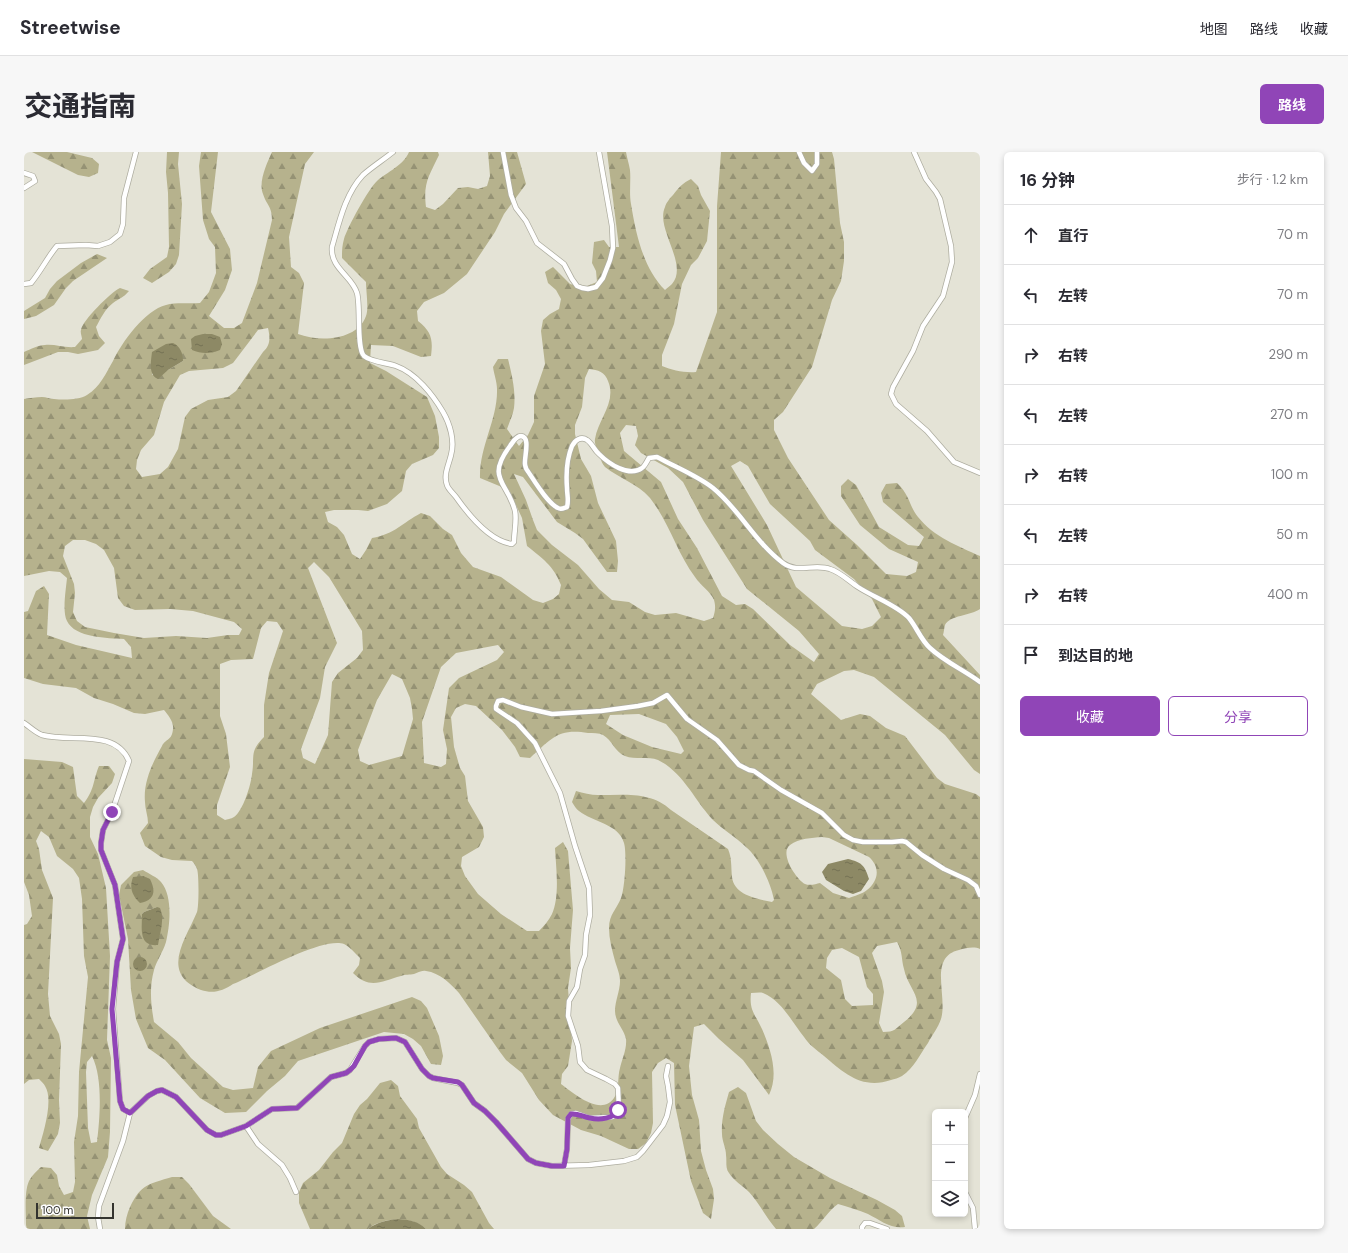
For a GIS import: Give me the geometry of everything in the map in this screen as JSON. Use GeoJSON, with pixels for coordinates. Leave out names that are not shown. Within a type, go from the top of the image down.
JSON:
{"type":"FeatureCollection","features":[{"type":"Feature","properties":{"kind":"street"},"geometry":{"type":"LineString","coordinates":[[24,284],[31,283],[57,246],[98,246],[110,242],[120,234],[123,224],[124,198],[136,152]]}},
{"type":"Feature","properties":{"kind":"street"},"geometry":{"type":"LineString","coordinates":[[393,152],[364,175],[356,184],[344,206],[331,253],[335,263],[357,293],[361,351],[364,356],[397,366],[406,371],[420,382],[437,402],[447,419],[452,436],[452,454],[446,476],[447,484],[476,522],[505,543],[512,544],[514,542],[515,513],[498,474],[500,464],[506,452],[517,437],[524,437],[527,442],[525,464],[527,470],[549,501],[557,508],[561,509],[567,506],[568,502],[568,460],[573,445],[581,438],[586,439],[598,454],[612,465],[630,472],[642,468],[649,458],[656,457],[697,478],[712,488],[729,505],[754,535],[785,564],[801,569],[818,567],[830,569],[857,587],[902,612],[913,624],[930,648],[980,682]]}},
{"type":"Feature","properties":{"kind":"street"},"geometry":{"type":"LineString","coordinates":[[503,152],[511,195],[516,208],[526,221],[535,240],[564,264],[577,286],[588,289],[596,287],[603,278],[613,248],[612,226],[599,152]]}},
{"type":"Feature","properties":{"kind":"street"},"geometry":{"type":"LineString","coordinates":[[799,152],[804,163],[812,171],[817,164],[817,152]]}},
{"type":"Feature","properties":{"kind":"street"},"geometry":{"type":"LineString","coordinates":[[914,152],[926,179],[940,199],[951,246],[952,262],[942,296],[923,326],[913,351],[891,394],[896,404],[927,431],[954,462],[980,473]]}},
{"type":"Feature","properties":{"kind":"street"},"geometry":{"type":"LineString","coordinates":[[24,173],[33,176],[35,181],[24,188]]}},
{"type":"Feature","properties":{"kind":"street"},"geometry":{"type":"LineString","coordinates":[[564,1166],[567,1149],[568,1118],[571,1114],[576,1113],[590,1118],[612,1117],[616,1115],[618,1110],[618,1088],[615,1084],[587,1070],[580,1062],[578,1046],[568,1016],[569,1001],[577,986],[580,969],[585,955],[586,935],[590,915],[589,888],[560,794],[535,743],[517,723],[496,709],[498,701],[502,700],[521,707],[552,714],[601,711],[638,706],[653,703],[667,695],[687,719],[717,740],[740,764],[749,770],[754,771],[781,790],[822,813],[844,835],[853,840],[863,842],[906,842],[922,855],[944,869],[968,880],[976,886],[980,895]]}},
{"type":"Feature","properties":{"kind":"street"},"geometry":{"type":"LineString","coordinates":[[24,723],[41,734],[67,739],[94,738],[112,742],[126,753],[129,761],[112,812],[103,830],[101,850],[115,885],[123,939],[117,962],[112,1009],[120,1101],[123,1109],[130,1113]]}},
{"type":"Feature","properties":{"kind":"street"},"geometry":{"type":"LineString","coordinates":[[100,1229],[98,1217],[99,1206],[123,1141],[130,1113],[148,1096],[157,1091],[162,1090],[176,1097],[207,1130],[216,1135],[221,1135],[246,1126],[272,1109],[297,1108],[331,1077],[346,1073],[350,1070],[369,1042],[379,1039],[396,1038],[405,1042],[422,1069],[429,1076],[458,1082],[462,1085],[474,1103],[496,1122],[528,1159],[536,1163],[552,1166],[589,1165],[632,1159],[639,1155],[663,1125],[667,1116],[670,1102],[666,1076],[668,1066]]}},
{"type":"Feature","properties":{"kind":"street"},"geometry":{"type":"LineString","coordinates":[[968,1110],[980,1074]]}},
{"type":"Feature","properties":{"kind":"street"},"geometry":{"type":"LineString","coordinates":[[246,1126],[262,1148],[282,1165],[296,1192]]}},
{"type":"Feature","properties":{"kind":"street"},"geometry":{"type":"LineString","coordinates":[[968,1198],[973,1208],[975,1229]]}},
{"type":"Feature","properties":{"kind":"street"},"geometry":{"type":"LineString","coordinates":[[862,1229],[865,1223],[870,1223],[887,1229]]}},
{"type":"Feature","properties":{"kind":"green space"},"geometry":{"type":"Polygon","coordinates":[[[32,152],[67,152],[92,158],[99,164],[98,173],[89,177],[78,175],[32,152]]]}},
{"type":"Feature","properties":{"kind":"green space"},"geometry":{"type":"Polygon","coordinates":[[[167,152],[179,152],[178,164],[182,204],[179,255],[176,264],[169,272],[152,283],[143,278],[150,269],[167,257],[169,247],[166,172],[167,152]]]}},
{"type":"Feature","properties":{"kind":"green space"},"geometry":{"type":"Polygon","coordinates":[[[201,152],[218,152],[211,212],[230,249],[232,270],[225,290],[209,316],[224,328],[234,328],[242,323],[257,283],[272,220],[270,209],[263,194],[262,178],[272,152],[314,152],[305,164],[289,237],[291,267],[299,273],[304,283],[298,334],[307,337],[326,338],[346,335],[355,330],[361,324],[367,313],[366,282],[342,258],[342,248],[346,234],[354,218],[369,191],[377,181],[399,165],[407,157],[409,152],[438,152],[439,155],[430,174],[425,192],[426,207],[435,210],[458,188],[468,187],[478,189],[487,186],[490,176],[488,152],[517,152],[526,184],[504,214],[495,232],[467,274],[444,293],[424,302],[417,311],[418,321],[429,333],[432,345],[431,356],[421,357],[393,346],[371,345],[370,363],[386,371],[427,397],[435,416],[439,437],[439,448],[433,455],[412,464],[406,471],[402,491],[387,504],[368,511],[334,510],[325,512],[328,522],[337,527],[344,535],[352,554],[360,559],[372,538],[393,531],[421,513],[430,516],[443,529],[452,535],[461,553],[473,567],[501,577],[533,600],[543,603],[553,599],[559,594],[561,585],[555,572],[527,546],[522,518],[509,490],[480,478],[482,455],[497,400],[497,386],[493,367],[498,359],[508,359],[513,384],[514,408],[507,429],[519,446],[528,435],[534,422],[534,396],[545,364],[541,331],[543,320],[559,309],[561,299],[556,290],[548,283],[545,272],[553,267],[570,284],[582,288],[597,282],[596,271],[592,263],[594,242],[604,240],[609,247],[619,247],[607,152],[626,152],[630,170],[631,204],[638,239],[651,272],[665,290],[672,284],[676,276],[677,267],[664,226],[663,216],[666,204],[679,187],[691,179],[698,186],[710,211],[707,241],[698,258],[691,265],[682,284],[674,324],[662,355],[662,366],[678,371],[696,372],[717,312],[717,206],[721,152],[832,152],[834,159],[840,223],[844,242],[844,261],[841,281],[832,300],[812,367],[783,412],[774,420],[774,430],[788,458],[829,520],[886,574],[907,576],[916,572],[918,562],[889,549],[860,525],[841,496],[841,486],[848,479],[856,485],[879,527],[908,545],[919,546],[924,537],[883,502],[881,493],[886,484],[897,483],[901,487],[918,517],[931,530],[947,540],[980,556],[980,609],[951,619],[945,625],[943,635],[980,675],[980,774],[974,770],[945,735],[874,677],[854,670],[844,671],[817,684],[811,694],[841,720],[860,714],[870,716],[886,728],[905,736],[937,778],[945,784],[976,794],[980,797],[980,949],[973,947],[959,950],[950,954],[944,961],[941,979],[943,1010],[937,1028],[916,1061],[906,1073],[901,1077],[881,1083],[862,1081],[846,1074],[811,1045],[781,1006],[763,993],[751,993],[751,1004],[753,1012],[762,1029],[773,1062],[773,1079],[769,1095],[743,1060],[704,1024],[694,1027],[689,1066],[692,1095],[699,1120],[701,1151],[713,1189],[714,1199],[711,1219],[703,1213],[691,1181],[675,1105],[674,1063],[666,1058],[658,1063],[652,1072],[653,1123],[651,1133],[646,1143],[638,1149],[629,1149],[601,1136],[581,1130],[553,1115],[539,1100],[522,1073],[506,1060],[459,993],[440,976],[431,972],[423,971],[403,975],[382,982],[371,983],[359,978],[353,973],[359,965],[360,958],[346,945],[334,943],[305,951],[218,991],[210,992],[201,990],[188,983],[181,974],[178,965],[182,944],[197,912],[197,869],[192,861],[172,860],[161,857],[145,846],[140,833],[148,823],[145,805],[147,780],[152,765],[162,746],[171,736],[173,724],[164,710],[145,714],[134,713],[94,698],[76,688],[43,684],[24,678],[24,612],[28,611],[36,591],[44,586],[49,594],[47,635],[76,645],[132,658],[131,647],[124,639],[92,636],[77,631],[71,627],[67,621],[65,612],[67,578],[60,572],[49,571],[24,576],[24,399],[42,397],[62,400],[80,398],[87,395],[96,388],[102,380],[128,336],[150,313],[158,308],[170,304],[200,303],[209,292],[216,273],[215,247],[209,239],[203,220],[199,166],[201,152]],[[268,328],[258,330],[233,363],[223,368],[189,371],[180,375],[164,402],[154,435],[141,450],[137,460],[136,469],[142,477],[160,474],[168,467],[178,449],[185,417],[191,409],[208,400],[228,397],[236,391],[269,344],[268,328]],[[152,352],[152,375],[168,370],[183,361],[152,352]],[[589,369],[585,378],[582,407],[575,425],[575,434],[581,459],[591,476],[598,503],[616,541],[618,561],[617,572],[607,572],[583,539],[557,522],[523,477],[514,474],[526,500],[537,530],[552,545],[578,565],[599,589],[612,600],[629,602],[645,612],[655,615],[676,613],[704,621],[713,618],[715,607],[713,597],[697,580],[689,568],[657,507],[645,493],[610,471],[602,463],[595,439],[609,403],[610,389],[607,378],[601,372],[589,369]],[[626,425],[620,433],[624,451],[661,482],[678,519],[697,548],[722,596],[736,605],[745,604],[753,609],[790,645],[814,662],[819,654],[799,631],[747,589],[703,520],[683,482],[668,468],[641,453],[635,445],[638,436],[636,426],[626,425]],[[740,461],[731,466],[767,525],[796,587],[842,626],[862,629],[872,626],[881,617],[872,599],[854,579],[815,550],[810,541],[770,504],[748,466],[740,461]],[[73,540],[65,546],[63,556],[74,584],[75,593],[73,612],[77,621],[85,627],[144,638],[176,636],[207,638],[239,635],[242,629],[234,622],[193,611],[170,609],[135,610],[124,606],[118,598],[114,568],[104,550],[96,544],[85,540],[73,540]],[[314,562],[308,568],[337,643],[325,667],[320,698],[301,749],[303,758],[315,764],[328,735],[332,682],[338,673],[357,658],[363,650],[362,631],[329,577],[314,562]],[[267,621],[261,628],[253,659],[231,660],[220,664],[220,716],[226,734],[230,767],[217,805],[217,815],[225,820],[234,817],[243,804],[251,779],[254,751],[264,737],[264,705],[269,673],[283,631],[277,622],[267,621]],[[498,645],[456,653],[441,667],[422,722],[424,763],[441,767],[446,764],[447,749],[443,730],[449,688],[459,678],[497,660],[504,652],[498,645]],[[392,674],[377,700],[358,750],[360,761],[369,765],[402,756],[413,719],[412,709],[410,698],[402,679],[392,674]],[[465,704],[456,708],[451,717],[454,747],[460,768],[465,776],[468,801],[483,827],[484,837],[479,847],[462,857],[461,866],[465,876],[478,894],[501,914],[527,931],[539,931],[552,914],[556,899],[557,881],[555,848],[563,842],[568,851],[573,910],[570,948],[571,968],[568,988],[572,1041],[568,1066],[562,1074],[561,1084],[587,1102],[602,1105],[608,1103],[616,1095],[619,1072],[626,1043],[625,1035],[615,1015],[620,978],[611,944],[609,928],[610,919],[619,902],[624,887],[625,848],[621,837],[611,827],[585,815],[577,809],[572,802],[576,791],[595,795],[636,795],[655,800],[728,849],[731,859],[732,877],[737,888],[742,892],[753,898],[772,902],[774,900],[767,879],[760,864],[751,852],[713,820],[675,772],[658,760],[625,756],[619,752],[603,735],[598,733],[569,732],[556,736],[550,740],[530,758],[520,757],[515,747],[502,730],[476,706],[465,704]],[[639,714],[610,715],[606,724],[623,735],[652,747],[681,754],[684,751],[677,737],[666,724],[639,714]],[[810,838],[797,841],[790,845],[786,854],[793,872],[805,884],[811,885],[820,883],[833,893],[849,898],[865,891],[874,883],[877,870],[873,861],[869,857],[829,838],[810,838]],[[897,942],[877,946],[872,953],[882,981],[884,992],[879,1023],[883,1032],[887,1032],[895,1030],[912,1015],[916,1008],[917,1002],[916,996],[906,977],[901,952],[897,942]],[[842,948],[832,950],[827,958],[826,968],[841,980],[845,999],[852,1006],[873,1005],[873,994],[867,987],[859,957],[842,948]]]}},
{"type":"Feature","properties":{"kind":"green space"},"geometry":{"type":"Polygon","coordinates":[[[97,254],[107,258],[73,281],[54,305],[36,316],[24,319],[24,311],[45,298],[57,281],[81,263],[97,254]]]}},
{"type":"Feature","properties":{"kind":"green space"},"geometry":{"type":"Polygon","coordinates":[[[120,288],[129,291],[108,308],[96,327],[99,336],[105,343],[98,350],[78,354],[58,352],[24,365],[24,352],[37,346],[49,345],[75,347],[82,339],[81,331],[86,320],[104,301],[120,288]]]}},
{"type":"Feature","properties":{"kind":"green space"},"geometry":{"type":"Polygon","coordinates":[[[24,759],[62,762],[73,767],[77,796],[84,803],[92,789],[99,766],[109,766],[115,774],[112,783],[98,798],[90,817],[90,837],[98,854],[106,888],[110,956],[107,1040],[111,1058],[110,1132],[108,1157],[92,1195],[87,1216],[90,1229],[27,1229],[26,1225],[27,1186],[29,1181],[41,1167],[51,1168],[57,1175],[59,1186],[64,1195],[73,1192],[75,1182],[74,1142],[78,1116],[79,1072],[88,977],[84,956],[82,899],[79,878],[73,869],[57,856],[49,837],[41,831],[36,841],[39,849],[42,870],[53,898],[48,994],[50,1016],[59,1034],[61,1044],[59,1100],[60,1123],[58,1134],[48,1151],[39,1148],[48,1108],[45,1085],[39,1079],[29,1080],[24,1084],[24,925],[27,924],[32,916],[29,895],[24,882],[24,759]],[[92,1056],[87,1062],[86,1072],[88,1128],[91,1143],[97,1142],[99,1121],[100,1098],[98,1075],[92,1056]]]}},
{"type":"Feature","properties":{"kind":"green space"},"geometry":{"type":"Polygon","coordinates":[[[143,870],[159,880],[165,888],[169,903],[169,927],[166,942],[155,966],[151,983],[151,1003],[154,1022],[178,1042],[191,1058],[223,1087],[233,1090],[253,1088],[258,1067],[271,1051],[320,1028],[412,997],[421,1001],[427,1008],[439,1036],[443,1056],[441,1065],[431,1064],[421,1046],[413,1039],[404,1034],[384,1032],[298,1061],[285,1076],[246,1112],[225,1113],[200,1098],[165,1060],[148,1048],[136,1019],[131,990],[128,939],[119,895],[121,885],[134,872],[143,870]],[[157,907],[142,914],[143,937],[157,907]]]}},
{"type":"Feature","properties":{"kind":"green space"},"geometry":{"type":"Polygon","coordinates":[[[391,1080],[398,1086],[400,1096],[417,1119],[419,1128],[441,1167],[447,1174],[472,1192],[489,1223],[494,1229],[426,1229],[413,1222],[405,1220],[389,1220],[374,1225],[368,1229],[310,1229],[299,1203],[299,1192],[303,1183],[319,1170],[342,1143],[354,1114],[360,1105],[380,1083],[391,1080]]]}},
{"type":"Feature","properties":{"kind":"green space"},"geometry":{"type":"Polygon","coordinates":[[[738,1087],[746,1093],[756,1121],[778,1144],[794,1157],[830,1178],[895,1210],[902,1216],[905,1227],[895,1227],[885,1224],[868,1214],[838,1204],[814,1229],[776,1229],[753,1196],[733,1178],[727,1169],[726,1152],[722,1137],[723,1118],[729,1092],[738,1087]]]}},
{"type":"Feature","properties":{"kind":"green space"},"geometry":{"type":"Polygon","coordinates":[[[172,1177],[182,1177],[213,1216],[231,1229],[125,1229],[130,1207],[142,1189],[146,1186],[172,1177]]]}},
{"type":"Feature","properties":{"kind":"water"},"geometry":{"type":"Polygon","coordinates":[[[212,334],[220,337],[222,344],[220,350],[206,353],[192,350],[191,339],[195,336],[212,334]]]}},
{"type":"Feature","properties":{"kind":"water"},"geometry":{"type":"Polygon","coordinates":[[[173,343],[181,350],[183,361],[168,370],[158,379],[151,371],[152,352],[166,344],[173,343]]]}},
{"type":"Feature","properties":{"kind":"water"},"geometry":{"type":"Polygon","coordinates":[[[848,859],[856,861],[862,865],[866,870],[869,879],[861,891],[853,894],[844,891],[826,880],[822,872],[828,864],[848,859]]]}},
{"type":"Feature","properties":{"kind":"water"},"geometry":{"type":"Polygon","coordinates":[[[143,876],[150,879],[153,887],[153,894],[149,900],[140,903],[133,894],[131,885],[133,877],[143,876]]]}},
{"type":"Feature","properties":{"kind":"water"},"geometry":{"type":"Polygon","coordinates":[[[157,907],[160,908],[162,926],[158,945],[152,945],[147,943],[142,936],[142,914],[157,907]]]}},
{"type":"Feature","properties":{"kind":"water"},"geometry":{"type":"Polygon","coordinates":[[[140,957],[145,959],[147,964],[145,969],[140,971],[135,969],[133,964],[135,959],[140,957]]]}},
{"type":"Feature","properties":{"kind":"water"},"geometry":{"type":"Polygon","coordinates":[[[398,1219],[414,1221],[426,1229],[368,1229],[383,1222],[398,1219]]]}},
{"type":"Feature","properties":{"kind":"route"},"geometry":{"type":"LineString","coordinates":[[112,812],[103,830],[101,850],[115,885],[123,939],[117,962],[112,1009],[120,1101],[123,1109],[130,1113],[134,1107],[148,1096],[162,1090],[176,1097],[207,1130],[216,1135],[221,1135],[246,1126],[272,1109],[297,1108],[331,1077],[346,1073],[350,1070],[369,1042],[379,1039],[396,1038],[405,1042],[422,1069],[429,1076],[458,1082],[462,1085],[474,1103],[496,1122],[528,1159],[536,1163],[552,1166],[564,1166],[567,1154],[568,1118],[571,1114],[576,1113],[590,1118],[612,1117],[616,1115],[618,1110]]}}]}
